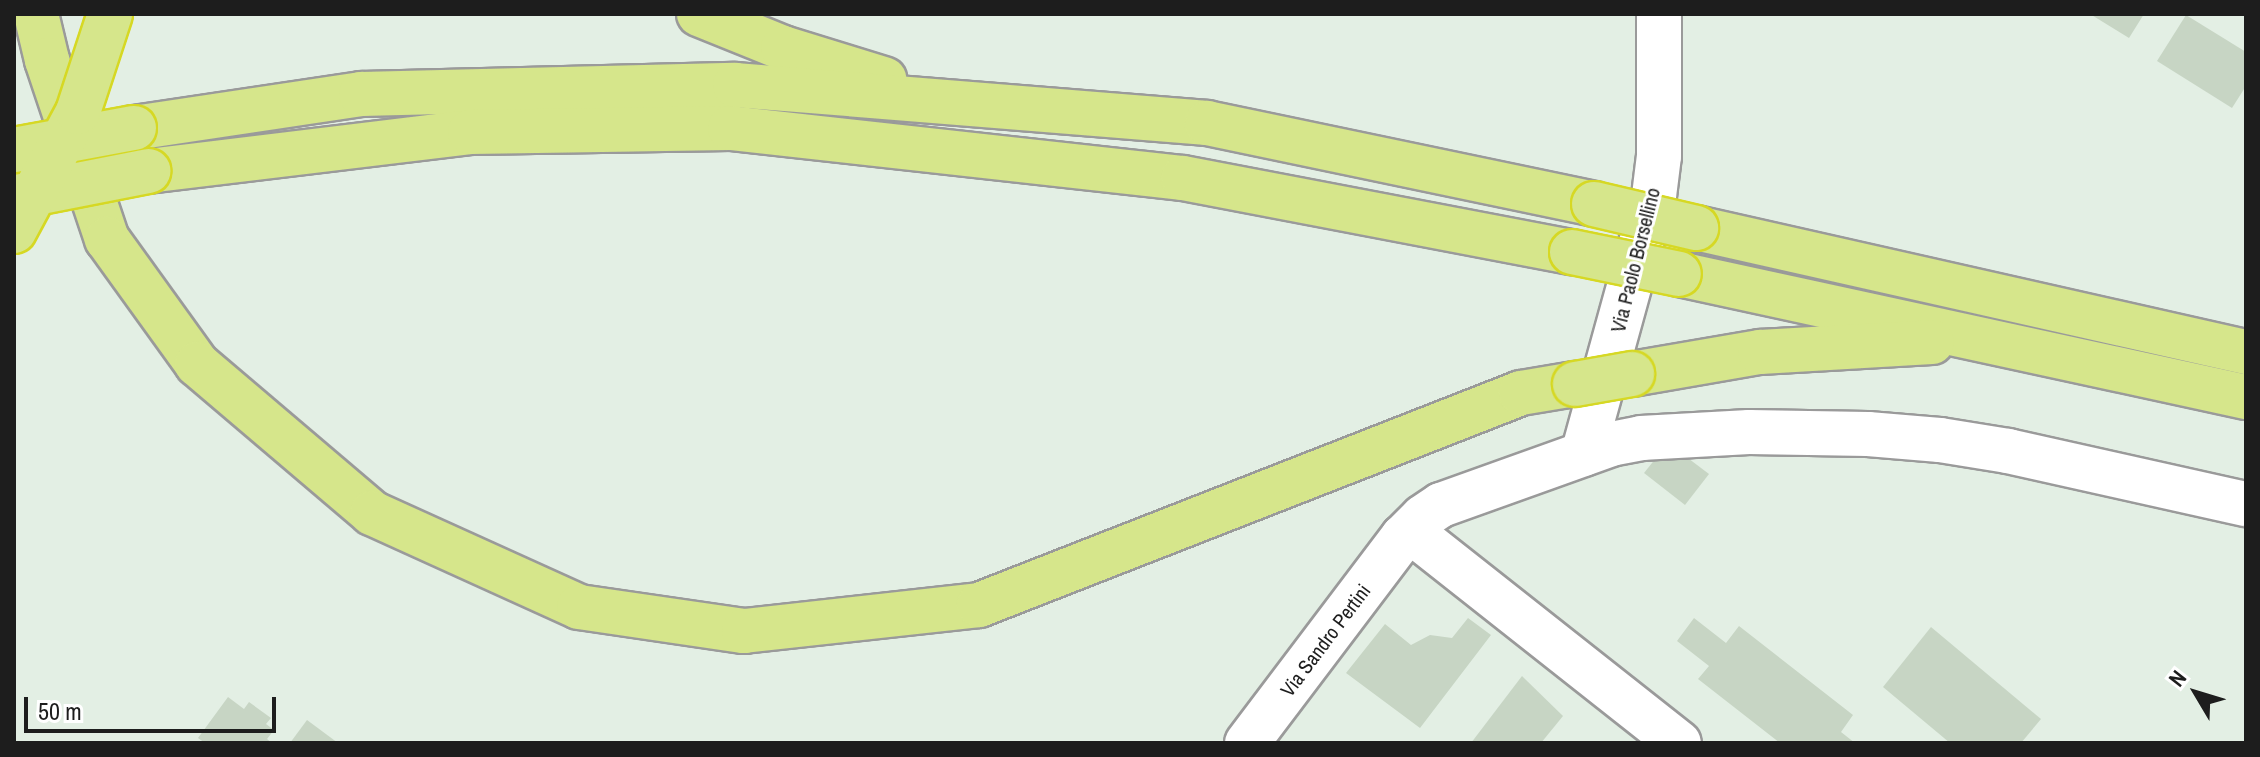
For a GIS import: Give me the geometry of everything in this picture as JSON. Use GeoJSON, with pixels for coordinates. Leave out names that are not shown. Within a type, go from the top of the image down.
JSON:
{"type":"FeatureCollection","features":[{"type":"Feature","properties":{"kind":"highway"},"geometry":{"type":"LineString","coordinates":[[36,14],[47,60],[107,239],[197,364],[372,513],[579,607],[744,631],[979,605],[1521,393],[1760,352],[1991,339]]}},
{"type":"Feature","properties":{"kind":"highway"},"geometry":{"type":"LineString","coordinates":[[14,231],[78,112],[110,14]]}},
{"type":"Feature","properties":{"kind":"highway"},"geometry":{"type":"LineString","coordinates":[[699,14],[783,48],[959,102]]}},
{"type":"Feature","properties":{"kind":"highway"},"geometry":{"type":"LineString","coordinates":[[14,150],[134,128],[361,94],[735,85],[1207,123],[1594,204],[2246,352]]}},
{"type":"Feature","properties":{"kind":"highway"},"geometry":{"type":"LineString","coordinates":[[14,198],[148,171],[470,132],[730,128],[1183,178],[1679,274],[1991,339],[2246,397]]}},
{"type":"Feature","properties":{"kind":"street","name":"Via Paolo Borsellino"},"geometry":{"type":"LineString","coordinates":[[1583,454],[1654,196],[1659,156],[1659,14]]}},
{"type":"Feature","properties":{"kind":"street","name":"Via Sandro Pertini"},"geometry":{"type":"LineString","coordinates":[[1247,743],[1403,537],[1441,505],[1583,454],[1641,438],[1749,432],[1868,434],[2008,451],[2246,504]]}},
{"type":"Feature","properties":{"kind":"street"},"geometry":{"type":"LineString","coordinates":[[1403,537],[1414,534],[1679,743]]}},
{"type":"Feature","properties":{"kind":"building"},"geometry":{"type":"Polygon","coordinates":[[[2090,14],[2144,14],[2129,38],[2090,14]]]}},
{"type":"Feature","properties":{"kind":"building"},"geometry":{"type":"Polygon","coordinates":[[[2186,15],[2246,52],[2246,86],[2232,108],[2157,61],[2186,15]]]}},
{"type":"Feature","properties":{"kind":"building"},"geometry":{"type":"Polygon","coordinates":[[[1668,443],[1709,474],[1685,505],[1644,473],[1668,443]]]}},
{"type":"Feature","properties":{"kind":"building"},"geometry":{"type":"Polygon","coordinates":[[[1468,618],[1491,635],[1420,728],[1346,673],[1385,624],[1411,645],[1430,635],[1452,638],[1468,618]]]}},
{"type":"Feature","properties":{"kind":"building"},"geometry":{"type":"Polygon","coordinates":[[[1694,618],[1726,643],[1739,626],[1853,715],[1841,732],[1855,743],[1780,743],[1698,679],[1709,666],[1677,641],[1694,618]]]}},
{"type":"Feature","properties":{"kind":"building"},"geometry":{"type":"Polygon","coordinates":[[[1931,627],[2041,719],[2021,743],[1950,743],[1883,687],[1931,627]]]}},
{"type":"Feature","properties":{"kind":"building"},"geometry":{"type":"Polygon","coordinates":[[[1522,676],[1563,716],[1541,743],[1471,743],[1522,676]]]}},
{"type":"Feature","properties":{"kind":"building"},"geometry":{"type":"Polygon","coordinates":[[[228,697],[244,709],[249,702],[271,718],[266,724],[274,730],[267,739],[272,743],[205,743],[198,738],[228,697]]]}},
{"type":"Feature","properties":{"kind":"building"},"geometry":{"type":"Polygon","coordinates":[[[307,720],[338,743],[290,743],[307,720]]]}}]}
